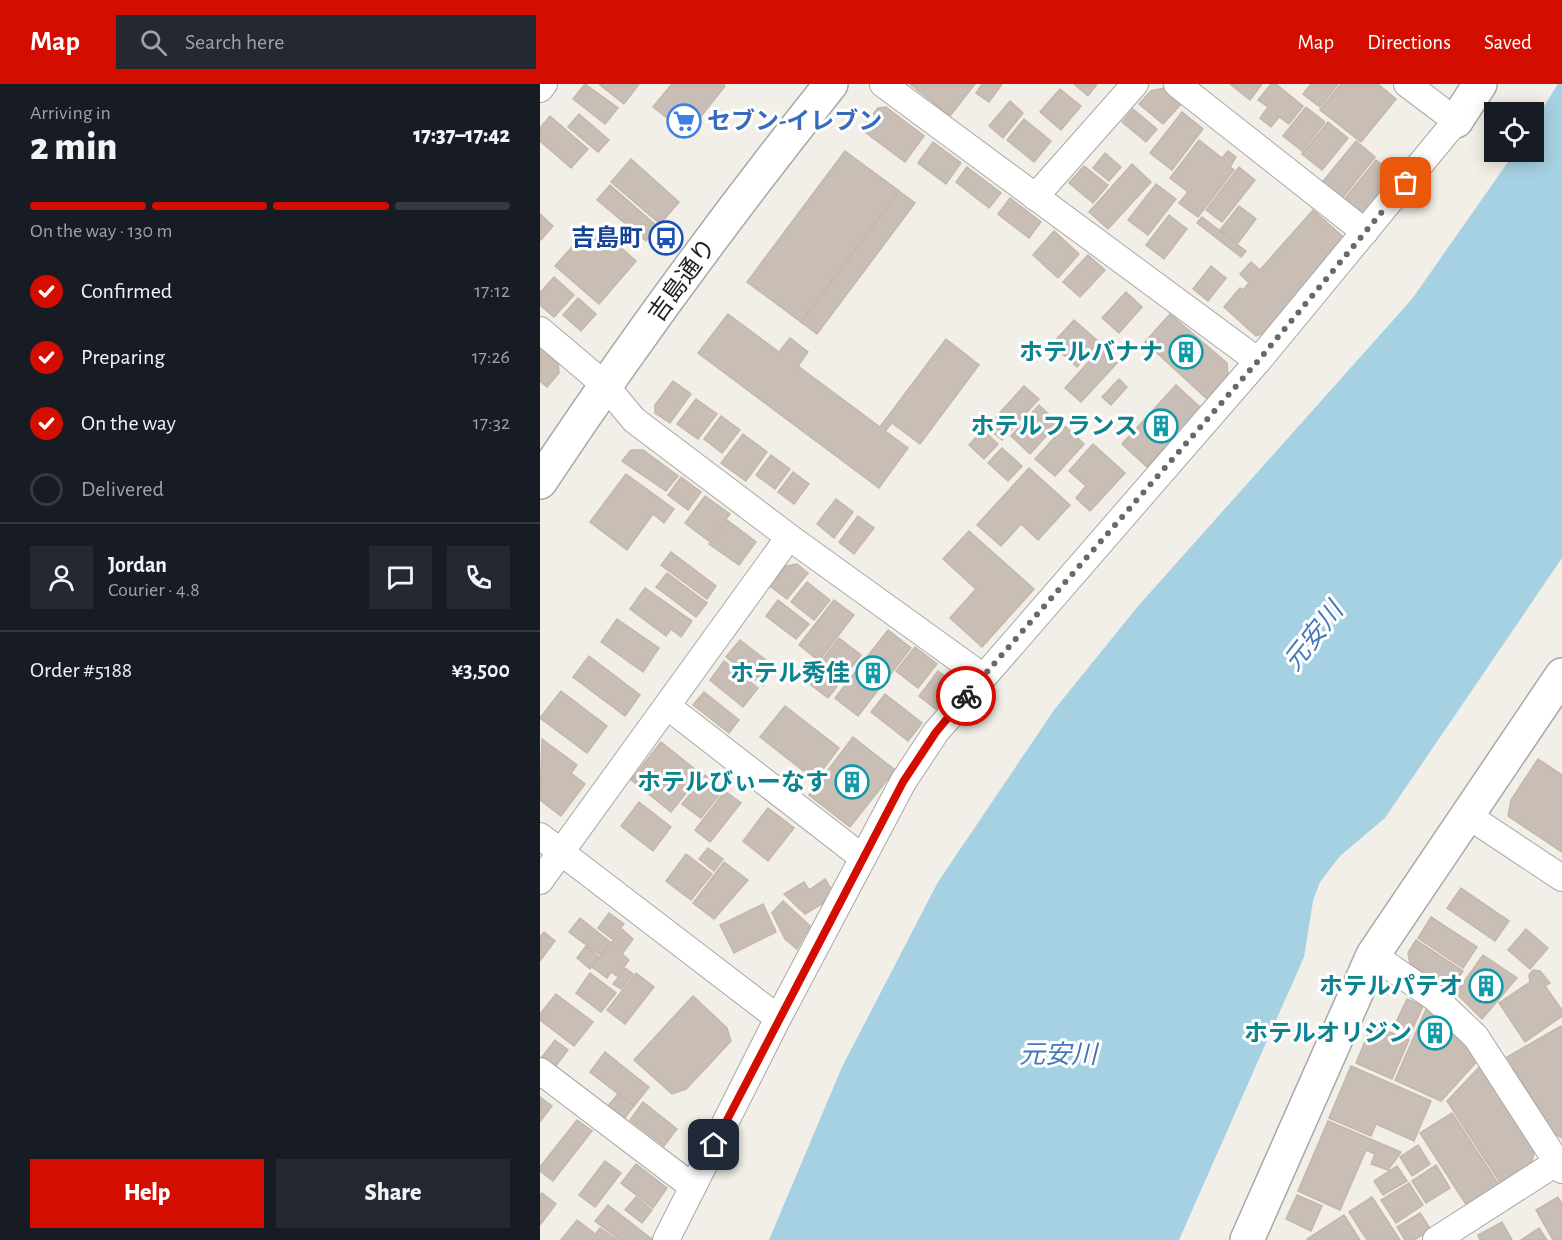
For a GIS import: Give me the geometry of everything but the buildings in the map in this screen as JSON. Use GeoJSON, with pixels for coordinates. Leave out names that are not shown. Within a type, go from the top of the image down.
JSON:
{"type":"FeatureCollection","features":[{"type":"Feature","properties":{"kind":"street"},"geometry":{"type":"LineString","coordinates":[[540,89],[544,84]]}},
{"type":"Feature","properties":{"kind":"street","name":"吉島通り"},"geometry":{"type":"LineString","coordinates":[[540,482],[605,385],[760,173],[831,84]]}},
{"type":"Feature","properties":{"kind":"street"},"geometry":{"type":"LineString","coordinates":[[883,84],[1258,361]]}},
{"type":"Feature","properties":{"kind":"street"},"geometry":{"type":"LineString","coordinates":[[1035,197],[1135,84]]}},
{"type":"Feature","properties":{"kind":"street"},"geometry":{"type":"LineString","coordinates":[[1177,84],[1365,232]]}},
{"type":"Feature","properties":{"kind":"street"},"geometry":{"type":"LineString","coordinates":[[1407,84],[1456,121]]}},
{"type":"Feature","properties":{"kind":"street"},"geometry":{"type":"LineString","coordinates":[[666,1240],[778,1018],[903,782],[936,732],[982,676],[1258,361],[1456,121],[1480,84]]}},
{"type":"Feature","properties":{"kind":"street"},"geometry":{"type":"LineString","coordinates":[[540,330],[605,385],[634,420],[789,537],[982,676]]}},
{"type":"Feature","properties":{"kind":"street"},"geometry":{"type":"LineString","coordinates":[[540,880],[789,537]]}},
{"type":"Feature","properties":{"kind":"street"},"geometry":{"type":"LineString","coordinates":[[1247,1240],[1373,955],[1562,675]]}},
{"type":"Feature","properties":{"kind":"street"},"geometry":{"type":"LineString","coordinates":[[667,706],[863,858]]}},
{"type":"Feature","properties":{"kind":"street"},"geometry":{"type":"LineString","coordinates":[[1467,815],[1562,878]]}},
{"type":"Feature","properties":{"kind":"street"},"geometry":{"type":"LineString","coordinates":[[540,836],[778,1018]]}},
{"type":"Feature","properties":{"kind":"street"},"geometry":{"type":"LineString","coordinates":[[1373,955],[1436,998],[1476,1037],[1560,1163],[1436,1240]]}},
{"type":"Feature","properties":{"kind":"street"},"geometry":{"type":"LineString","coordinates":[[540,1071],[693,1187]]}},
{"type":"Feature","properties":{"kind":"water","name":"元安川"},"geometry":{"type":"Polygon","coordinates":[[[1558,84],[1562,84],[1562,558],[1385,818],[1340,856],[1320,882],[1313,901],[1304,957],[1179,1240],[769,1240],[842,1067],[938,882],[1054,710],[1139,605],[1412,299],[1508,162],[1544,162],[1544,106],[1558,84]]]}},
{"type":"Feature","properties":{"kind":"way so far"},"geometry":{"type":"LineString","coordinates":[[966,696],[1258,361],[1406,183]]}},
{"type":"Feature","properties":{"kind":"place","name":"セブン-イレブン"},"geometry":{"type":"Point","coordinates":[684,121]}},
{"type":"Feature","properties":{"kind":"place","name":"吉島町"},"geometry":{"type":"Point","coordinates":[666,238]}},
{"type":"Feature","properties":{"kind":"place","name":"ホテルバナナ"},"geometry":{"type":"Point","coordinates":[1186,352]}},
{"type":"Feature","properties":{"kind":"place","name":"ホテルフランス"},"geometry":{"type":"Point","coordinates":[1161,426]}},
{"type":"Feature","properties":{"kind":"place","name":"ホテル秀佳"},"geometry":{"type":"Point","coordinates":[873,673]}},
{"type":"Feature","properties":{"kind":"place","name":"ホテルびぃーなす"},"geometry":{"type":"Point","coordinates":[852,782]}},
{"type":"Feature","properties":{"kind":"place","name":"ホテルパテオ"},"geometry":{"type":"Point","coordinates":[1486,986]}},
{"type":"Feature","properties":{"kind":"place","name":"ホテルオリジン"},"geometry":{"type":"Point","coordinates":[1435,1033]}},
{"type":"Feature","properties":{"kind":"route"},"geometry":{"type":"LineString","coordinates":[[714,1145],[778,1018],[903,782],[936,732],[966,696]]}}]}
